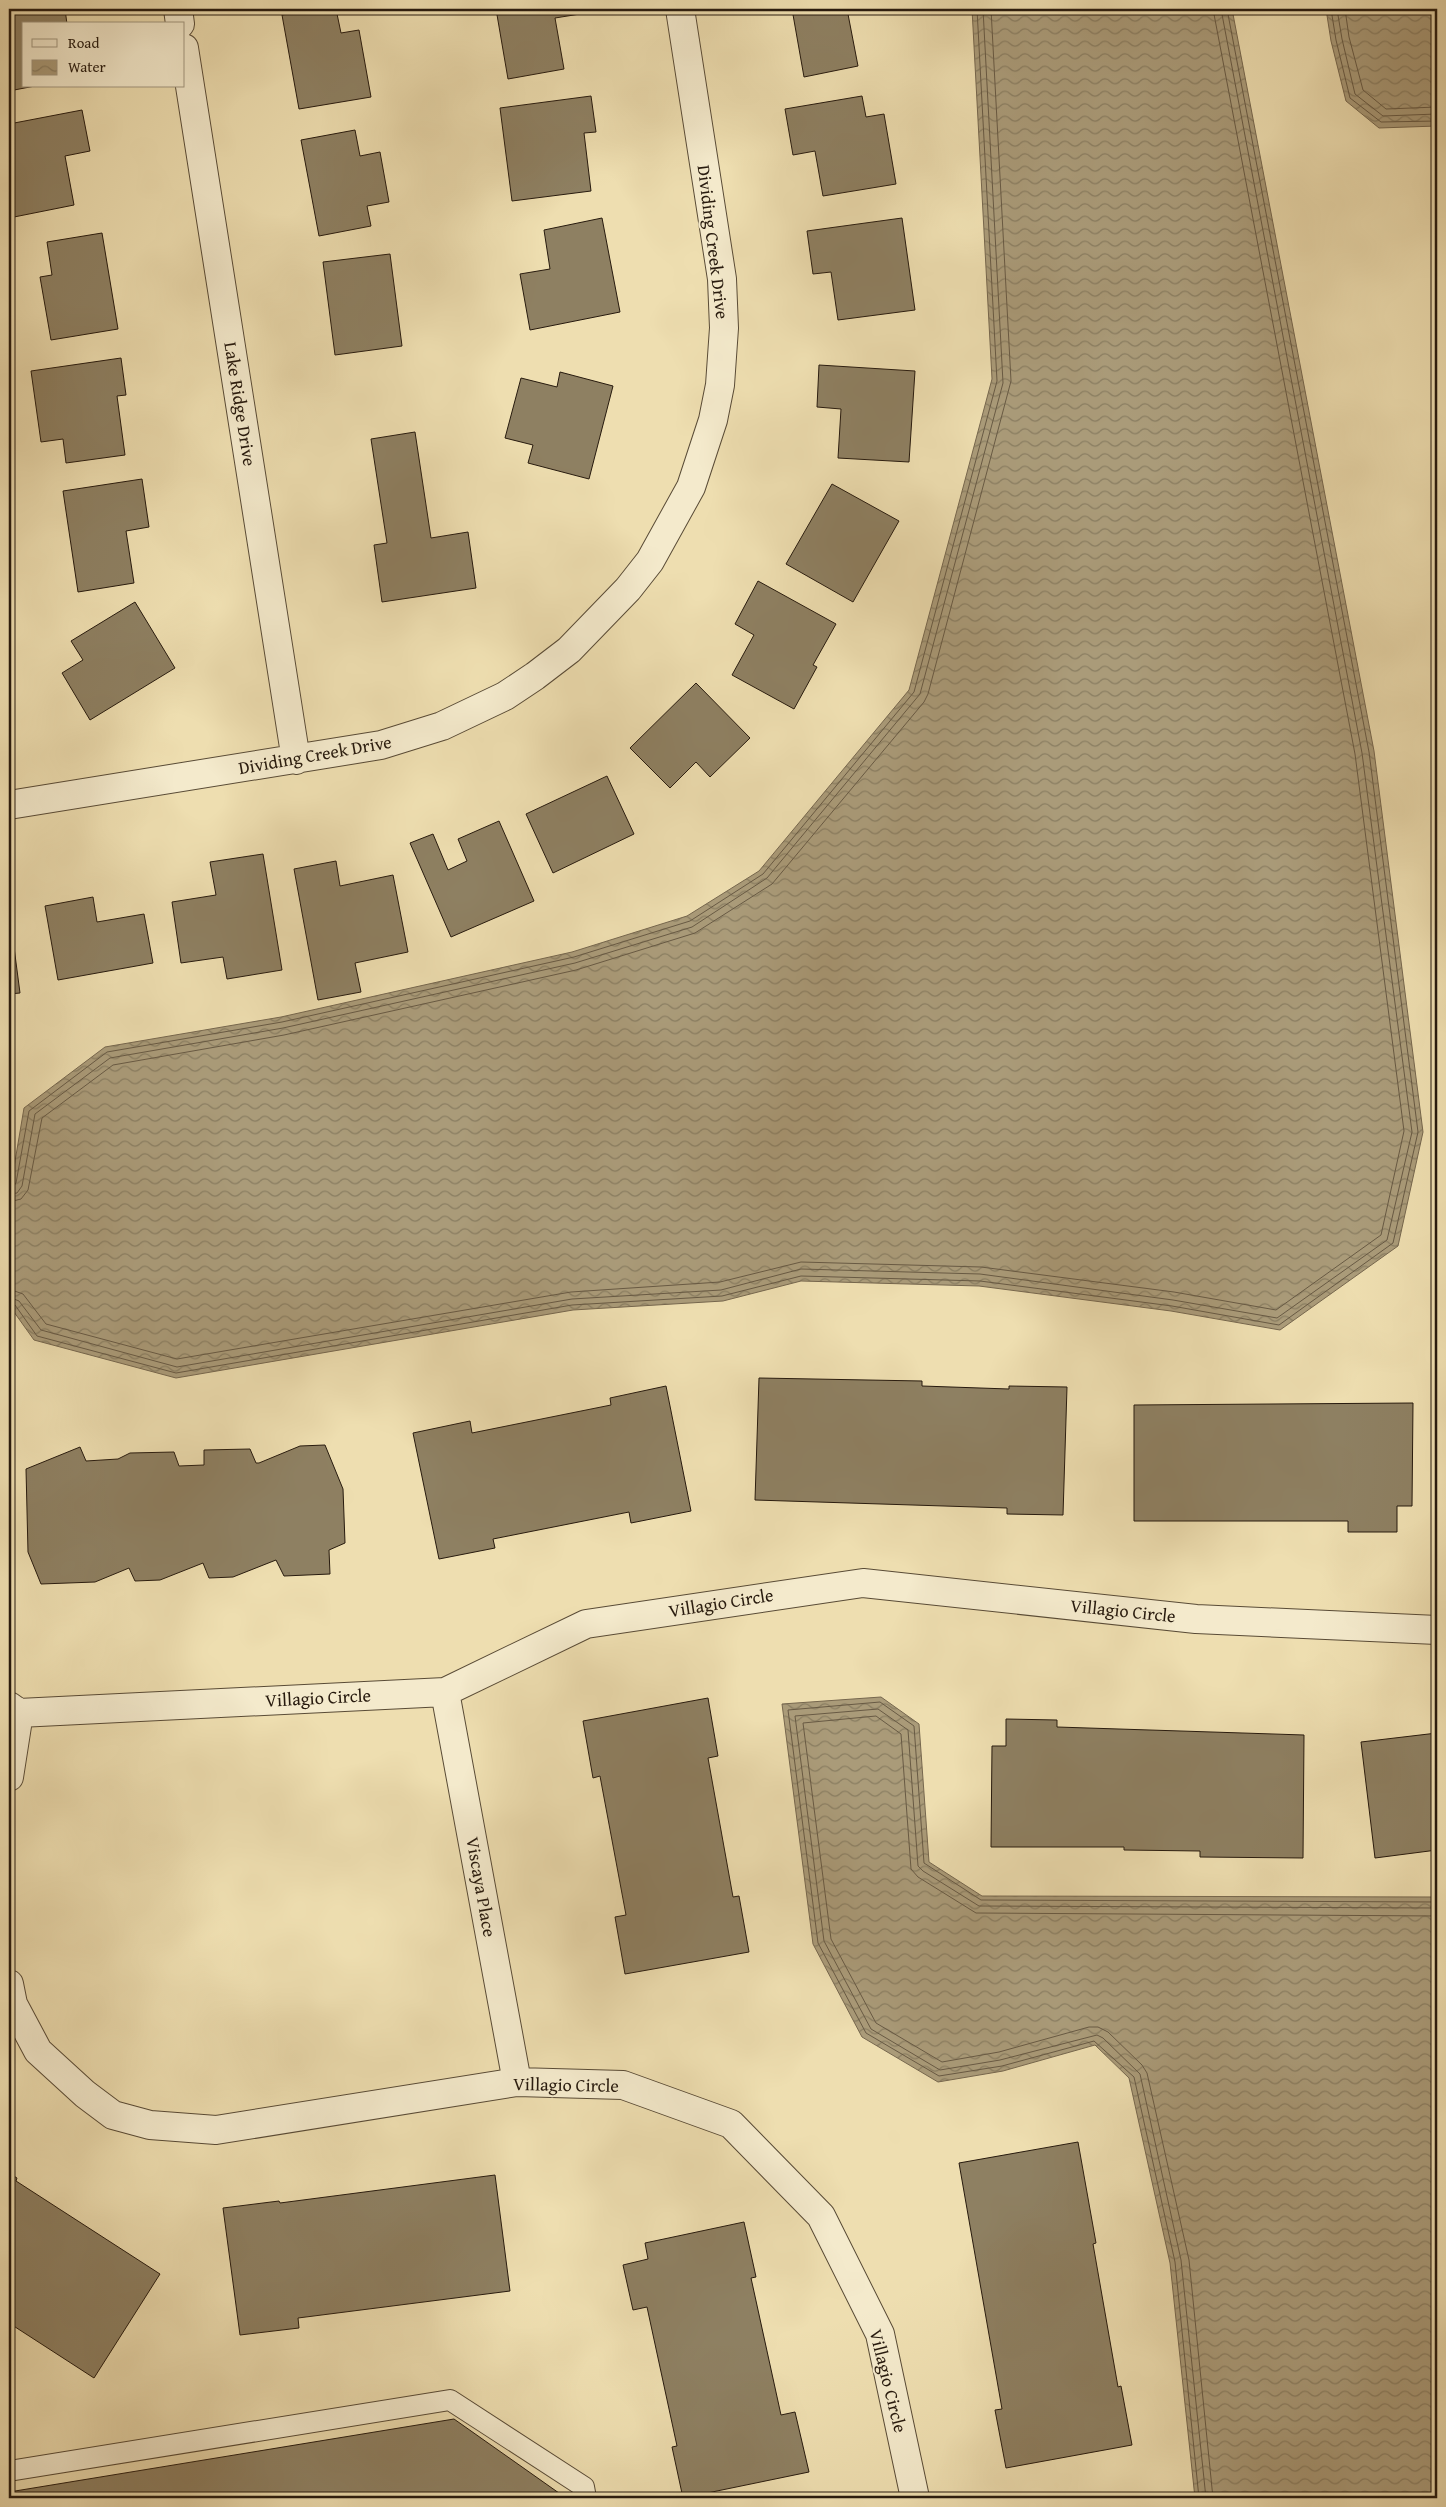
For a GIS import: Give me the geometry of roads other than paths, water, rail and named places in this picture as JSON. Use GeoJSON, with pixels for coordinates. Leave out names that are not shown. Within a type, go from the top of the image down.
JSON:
{"type":"FeatureCollection","features":[{"type":"Feature","properties":{"kind":"street"},"geometry":{"type":"LineString","coordinates":[[178,9],[180,22]]}},
{"type":"Feature","properties":{"kind":"street","name":"Dividing Creek Drive"},"geometry":{"type":"LineString","coordinates":[[9,805],[381,746],[442,726],[505,696],[569,650],[628,589],[650,561],[672,525],[691,487],[713,420],[720,385],[724,328],[722,279],[680,9]]}},
{"type":"Feature","properties":{"kind":"street","name":"Lake Ridge Drive"},"geometry":{"type":"LineString","coordinates":[[185,54],[296,760]]}},
{"type":"Feature","properties":{"kind":"street","name":"Villagio Circle"},"geometry":{"type":"LineString","coordinates":[[9,1777],[14,1710],[445,1692],[586,1624],[863,1583],[1196,1619],[1437,1630]]}},
{"type":"Feature","properties":{"kind":"street","name":"Viscaya Place"},"geometry":{"type":"LineString","coordinates":[[445,1692],[517,2082]]}},
{"type":"Feature","properties":{"kind":"street","name":"Villagio Circle"},"geometry":{"type":"LineString","coordinates":[[9,1984],[14,2004],[38,2051],[85,2094],[113,2115],[150,2125],[216,2130],[517,2082],[623,2085],[731,2124],[821,2216],[880,2334],[915,2498]]}},
{"type":"Feature","properties":{"kind":"lane"},"geometry":{"type":"LineString","coordinates":[[9,2472],[450,2400],[584,2487],[586,2498]]}},
{"type":"Feature","properties":{"kind":"water"},"geometry":{"type":"Polygon","coordinates":[[[972,9],[1232,9],[1374,751],[1423,1132],[1398,1246],[1280,1330],[1171,1311],[979,1286],[801,1281],[723,1301],[573,1310],[176,1378],[34,1340],[9,1305],[9,1197],[24,1108],[105,1047],[281,1017],[572,952],[687,916],[759,871],[909,690],[992,379],[972,9]]]}},
{"type":"Feature","properties":{"kind":"water"},"geometry":{"type":"Polygon","coordinates":[[[1326,9],[1437,9],[1437,126],[1379,128],[1346,101],[1331,41],[1326,9]]]}},
{"type":"Feature","properties":{"kind":"water"},"geometry":{"type":"Polygon","coordinates":[[[881,1697],[919,1724],[929,1862],[982,1896],[1437,1897],[1437,2498],[1195,2498],[1170,2263],[1129,2078],[1095,2045],[1003,2071],[938,2082],[862,2037],[813,1944],[782,1704],[881,1697]]]}}]}
